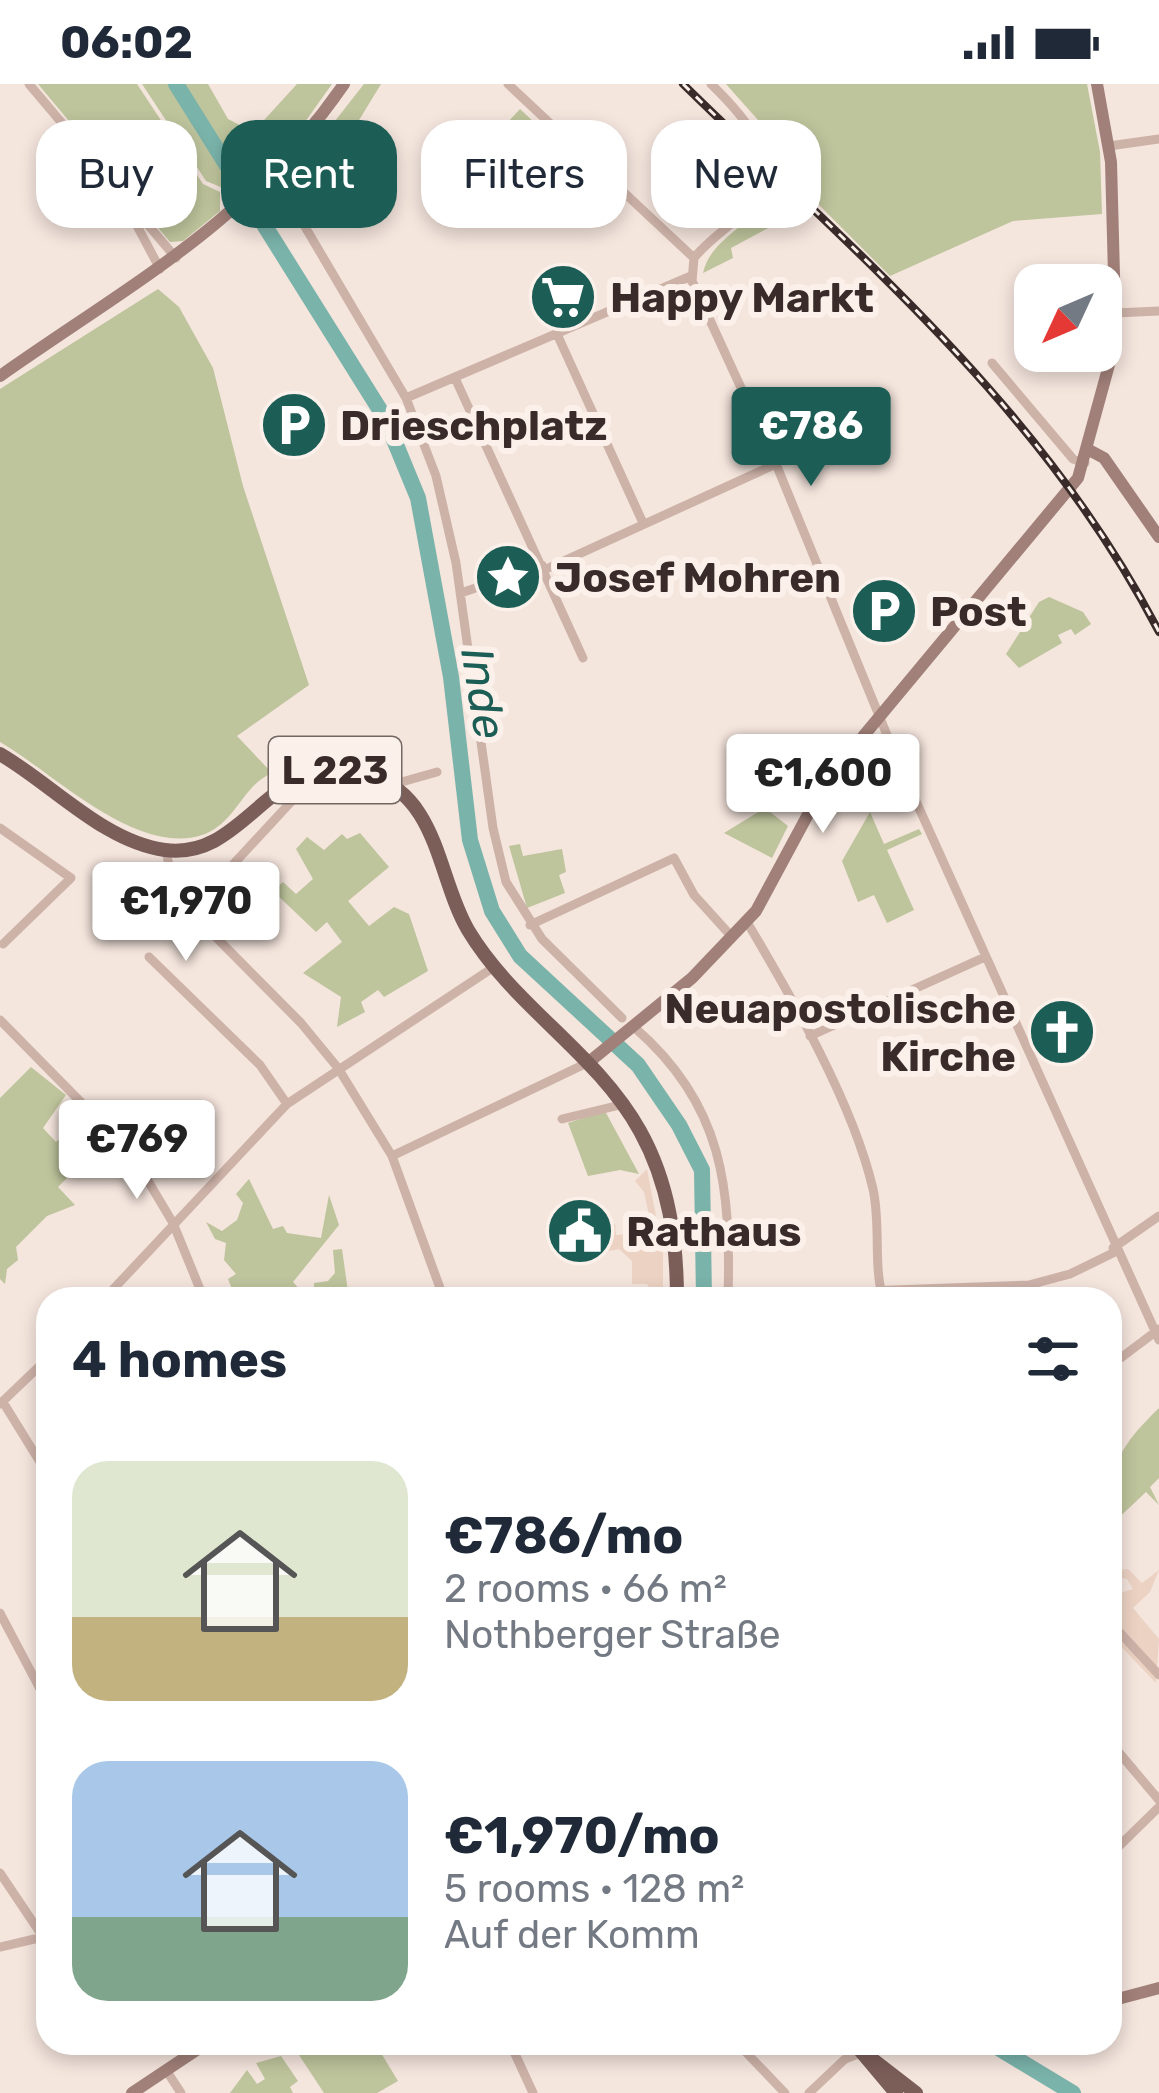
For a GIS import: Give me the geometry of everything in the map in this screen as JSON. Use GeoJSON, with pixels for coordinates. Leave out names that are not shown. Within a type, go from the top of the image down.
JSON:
{"type":"FeatureCollection","features":[{"type":"Feature","properties":{"kind":"main road"},"geometry":{"type":"LineString","coordinates":[[0,376],[176,258],[232,214],[266,183],[344,84]]}},
{"type":"Feature","properties":{"kind":"main road"},"geometry":{"type":"LineString","coordinates":[[1097,84],[1109,146],[1113,264]]}},
{"type":"Feature","properties":{"kind":"main road"},"geometry":{"type":"LineString","coordinates":[[595,1058],[747,922],[823,786],[1073,486],[1087,456],[1108,372]]}},
{"type":"Feature","properties":{"kind":"main road"},"geometry":{"type":"LineString","coordinates":[[1087,456],[1104,458],[1159,537]]}},
{"type":"Feature","properties":{"kind":"main road"},"geometry":{"type":"LineString","coordinates":[[0,754],[112,829],[166,850]]}},
{"type":"Feature","properties":{"kind":"main road","name":"L 223"},"geometry":{"type":"LineString","coordinates":[[166,850],[209,843],[231,832],[268,796],[305,774],[344,770],[391,785],[426,823],[466,927],[494,967],[595,1058],[624,1105],[661,1179],[670,1214],[676,1287]]}},
{"type":"Feature","properties":{"kind":"main road"},"geometry":{"type":"LineString","coordinates":[[1122,1998],[1159,1988]]}},
{"type":"Feature","properties":{"kind":"main road"},"geometry":{"type":"LineString","coordinates":[[132,2093],[189,2055]]}},
{"type":"Feature","properties":{"kind":"main road"},"geometry":{"type":"LineString","coordinates":[[865,2055],[896,2093]]}},
{"type":"Feature","properties":{"kind":"main road"},"geometry":{"type":"LineString","coordinates":[[868,2055],[916,2093]]}},
{"type":"Feature","properties":{"kind":"street"},"geometry":{"type":"LineString","coordinates":[[29,84],[59,120]]}},
{"type":"Feature","properties":{"kind":"street"},"geometry":{"type":"LineString","coordinates":[[508,84],[694,258]]}},
{"type":"Feature","properties":{"kind":"street"},"geometry":{"type":"LineString","coordinates":[[711,84],[753,128],[760,155],[755,199],[694,258],[691,276],[1114,1250],[1157,1334],[1122,1358]]}},
{"type":"Feature","properties":{"kind":"street"},"geometry":{"type":"LineString","coordinates":[[1109,146],[1159,139]]}},
{"type":"Feature","properties":{"kind":"street"},"geometry":{"type":"LineString","coordinates":[[138,228],[160,269]]}},
{"type":"Feature","properties":{"kind":"street"},"geometry":{"type":"LineString","coordinates":[[150,228],[176,258]]}},
{"type":"Feature","properties":{"kind":"street"},"geometry":{"type":"LineString","coordinates":[[306,228],[406,398],[436,476],[461,593],[498,855],[530,926],[622,1018]]}},
{"type":"Feature","properties":{"kind":"street"},"geometry":{"type":"LineString","coordinates":[[406,398],[691,276]]}},
{"type":"Feature","properties":{"kind":"street"},"geometry":{"type":"LineString","coordinates":[[1122,313],[1159,311]]}},
{"type":"Feature","properties":{"kind":"street"},"geometry":{"type":"LineString","coordinates":[[557,334],[643,523]]}},
{"type":"Feature","properties":{"kind":"street"},"geometry":{"type":"LineString","coordinates":[[992,363],[1073,459],[1087,456]]}},
{"type":"Feature","properties":{"kind":"street"},"geometry":{"type":"LineString","coordinates":[[455,378],[583,658]]}},
{"type":"Feature","properties":{"kind":"street"},"geometry":{"type":"LineString","coordinates":[[461,593],[543,567],[776,464]]}},
{"type":"Feature","properties":{"kind":"street"},"geometry":{"type":"LineString","coordinates":[[391,785],[437,772]]}},
{"type":"Feature","properties":{"kind":"street"},"geometry":{"type":"LineString","coordinates":[[190,911],[302,790]]}},
{"type":"Feature","properties":{"kind":"street"},"geometry":{"type":"LineString","coordinates":[[0,828],[71,878],[3,944]]}},
{"type":"Feature","properties":{"kind":"street"},"geometry":{"type":"LineString","coordinates":[[166,850],[173,888],[190,911],[301,1023],[338,1068],[392,1156],[440,1287]]}},
{"type":"Feature","properties":{"kind":"street"},"geometry":{"type":"LineString","coordinates":[[530,926],[674,858],[694,895],[732,937]]}},
{"type":"Feature","properties":{"kind":"street"},"geometry":{"type":"LineString","coordinates":[[747,922],[810,1036],[864,1156],[874,1195],[881,1287]]}},
{"type":"Feature","properties":{"kind":"street"},"geometry":{"type":"LineString","coordinates":[[148,957],[260,1065],[287,1104]]}},
{"type":"Feature","properties":{"kind":"street"},"geometry":{"type":"LineString","coordinates":[[810,1036],[985,957]]}},
{"type":"Feature","properties":{"kind":"street"},"geometry":{"type":"LineString","coordinates":[[115,1287],[287,1104],[494,967]]}},
{"type":"Feature","properties":{"kind":"street"},"geometry":{"type":"LineString","coordinates":[[0,1020],[132,1154],[173,1222],[199,1287]]}},
{"type":"Feature","properties":{"kind":"street"},"geometry":{"type":"LineString","coordinates":[[630,1031],[659,1050],[716,1144],[728,1182],[728,1287]]}},
{"type":"Feature","properties":{"kind":"street"},"geometry":{"type":"LineString","coordinates":[[392,1156],[595,1058]]}},
{"type":"Feature","properties":{"kind":"street"},"geometry":{"type":"LineString","coordinates":[[562,1119],[624,1105]]}},
{"type":"Feature","properties":{"kind":"street"},"geometry":{"type":"LineString","coordinates":[[996,1287],[1029,1285],[1070,1274],[1114,1250],[1159,1216]]}},
{"type":"Feature","properties":{"kind":"street"},"geometry":{"type":"LineString","coordinates":[[36,1370],[2,1403],[36,1452]]}},
{"type":"Feature","properties":{"kind":"street"},"geometry":{"type":"LineString","coordinates":[[0,1612],[36,1679]]}},
{"type":"Feature","properties":{"kind":"street"},"geometry":{"type":"LineString","coordinates":[[1122,1634],[1158,1672]]}},
{"type":"Feature","properties":{"kind":"street"},"geometry":{"type":"LineString","coordinates":[[1122,1757],[1159,1803],[1122,1842]]}},
{"type":"Feature","properties":{"kind":"street"},"geometry":{"type":"LineString","coordinates":[[0,1873],[36,1924]]}},
{"type":"Feature","properties":{"kind":"street"},"geometry":{"type":"LineString","coordinates":[[0,1948],[36,1939]]}},
{"type":"Feature","properties":{"kind":"street"},"geometry":{"type":"LineString","coordinates":[[516,2055],[533,2093]]}},
{"type":"Feature","properties":{"kind":"street"},"geometry":{"type":"LineString","coordinates":[[749,2055],[785,2093]]}},
{"type":"Feature","properties":{"kind":"street"},"geometry":{"type":"LineString","coordinates":[[809,2093],[849,2055]]}},
{"type":"Feature","properties":{"kind":"street"},"geometry":{"type":"LineString","coordinates":[[166,2070],[181,2093]]}},
{"type":"Feature","properties":{"kind":"green space"},"geometry":{"type":"Polygon","coordinates":[[[38,84],[137,84],[161,120],[68,120],[38,84]]]}},
{"type":"Feature","properties":{"kind":"green space"},"geometry":{"type":"Polygon","coordinates":[[[142,84],[208,84],[230,120],[221,120],[221,187],[206,181],[197,167],[197,120],[166,120],[142,84]]]}},
{"type":"Feature","properties":{"kind":"green space"},"geometry":{"type":"Polygon","coordinates":[[[297,84],[332,84],[306,120],[264,120],[297,84]]]}},
{"type":"Feature","properties":{"kind":"green space"},"geometry":{"type":"Polygon","coordinates":[[[364,84],[381,84],[359,120],[336,120],[364,84]]]}},
{"type":"Feature","properties":{"kind":"green space"},"geometry":{"type":"Polygon","coordinates":[[[726,84],[1087,84],[1100,152],[1102,214],[1013,221],[890,276],[821,207],[821,120],[758,120],[726,84]]]}},
{"type":"Feature","properties":{"kind":"green space"},"geometry":{"type":"Polygon","coordinates":[[[520,109],[532,120],[510,120],[520,109]]]}},
{"type":"Feature","properties":{"kind":"green space"},"geometry":{"type":"Polygon","coordinates":[[[197,175],[203,184],[220,192],[220,211],[183,241],[170,242],[158,228],[197,228],[197,175]]]}},
{"type":"Feature","properties":{"kind":"green space"},"geometry":{"type":"Polygon","coordinates":[[[738,228],[768,228],[731,248],[733,258],[703,273],[716,248],[738,228]]]}},
{"type":"Feature","properties":{"kind":"green space"},"geometry":{"type":"Polygon","coordinates":[[[158,289],[179,307],[213,368],[243,486],[309,685],[237,736],[272,773],[216,828],[179,839],[153,835],[98,809],[0,742],[0,389],[158,289]]]}},
{"type":"Feature","properties":{"kind":"green space"},"geometry":{"type":"Polygon","coordinates":[[[1049,597],[1083,612],[1091,624],[1075,635],[1071,629],[1058,635],[1062,643],[1019,668],[1006,654],[1039,602],[1049,597]]]}},
{"type":"Feature","properties":{"kind":"green space"},"geometry":{"type":"Polygon","coordinates":[[[765,808],[788,826],[772,858],[724,833],[765,808]]]}},
{"type":"Feature","properties":{"kind":"green space"},"geometry":{"type":"Polygon","coordinates":[[[870,812],[884,844],[919,829],[922,834],[887,850],[914,910],[887,923],[874,895],[858,902],[842,861],[870,812]]]}},
{"type":"Feature","properties":{"kind":"green space"},"geometry":{"type":"Polygon","coordinates":[[[360,833],[389,867],[348,901],[369,926],[394,907],[409,914],[428,971],[384,997],[378,990],[361,1002],[365,1012],[337,1027],[341,997],[303,973],[342,942],[327,922],[316,932],[273,891],[283,882],[296,894],[313,879],[296,849],[307,837],[324,850],[342,834],[347,839],[360,833]]]}},
{"type":"Feature","properties":{"kind":"green space"},"geometry":{"type":"Polygon","coordinates":[[[520,844],[523,856],[562,849],[566,872],[559,875],[565,893],[527,908],[509,846],[520,844]]]}},
{"type":"Feature","properties":{"kind":"green space"},"geometry":{"type":"Polygon","coordinates":[[[31,1067],[66,1095],[43,1128],[56,1142],[69,1130],[74,1134],[61,1148],[69,1176],[58,1187],[75,1205],[47,1216],[16,1247],[18,1260],[7,1269],[5,1284],[0,1279],[0,1098],[31,1067]]]}},
{"type":"Feature","properties":{"kind":"green space"},"geometry":{"type":"Polygon","coordinates":[[[605,1111],[639,1174],[620,1170],[588,1176],[568,1123],[605,1111]]]}},
{"type":"Feature","properties":{"kind":"green space"},"geometry":{"type":"Polygon","coordinates":[[[249,1179],[273,1229],[283,1226],[287,1233],[321,1238],[329,1195],[339,1225],[293,1282],[298,1287],[231,1287],[228,1279],[236,1274],[224,1260],[226,1243],[215,1239],[206,1222],[222,1231],[237,1220],[243,1203],[236,1194],[249,1179]]]}},
{"type":"Feature","properties":{"kind":"green space"},"geometry":{"type":"Polygon","coordinates":[[[342,1249],[347,1287],[314,1287],[335,1273],[333,1250],[342,1249]]]}},
{"type":"Feature","properties":{"kind":"green space"},"geometry":{"type":"Polygon","coordinates":[[[1159,1408],[1159,1478],[1150,1487],[1159,1505],[1146,1492],[1122,1515],[1122,1453],[1159,1408]]]}},
{"type":"Feature","properties":{"kind":"green space"},"geometry":{"type":"Polygon","coordinates":[[[299,2055],[382,2055],[398,2081],[377,2093],[324,2093],[299,2055]]]}},
{"type":"Feature","properties":{"kind":"green space"},"geometry":{"type":"Polygon","coordinates":[[[281,2056],[298,2081],[290,2087],[293,2093],[230,2093],[247,2070],[257,2084],[265,2079],[256,2063],[281,2056]]]}},
{"type":"Feature","properties":{"kind":"shaded area"},"geometry":{"type":"Polygon","coordinates":[[[647,1169],[663,1253],[663,1287],[632,1284],[632,1261],[619,1249],[595,1254],[594,1236],[608,1235],[610,1224],[615,1224],[616,1235],[642,1233],[651,1224],[644,1192],[635,1181],[647,1169]]]}},
{"type":"Feature","properties":{"kind":"shaded area"},"geometry":{"type":"Polygon","coordinates":[[[1128,1569],[1142,1583],[1159,1570],[1150,1592],[1133,1608],[1159,1639],[1156,1683],[1122,1648],[1122,1592],[1133,1589],[1122,1578],[1122,1570],[1128,1569]]]}},
{"type":"Feature","properties":{"kind":"waterway","name":"Inde"},"geometry":{"type":"LineString","coordinates":[[176,84],[385,418],[418,498],[451,677],[470,840],[492,911],[520,956],[638,1065],[679,1125],[702,1170],[704,1287]]}},
{"type":"Feature","properties":{"kind":"waterway","name":"Inde"},"geometry":{"type":"LineString","coordinates":[[1010,2055],[1073,2093]]}},
{"type":"Feature","properties":{"kind":"railway"},"geometry":{"type":"LineString","coordinates":[[683,84],[881,275],[1004,406],[1113,551],[1159,632]]}},
{"type":"Feature","properties":{"kind":"place","name":"Happy Markt"},"geometry":{"type":"Point","coordinates":[563,297]}},
{"type":"Feature","properties":{"kind":"place","name":"Drieschplatz"},"geometry":{"type":"Point","coordinates":[294,425]}},
{"type":"Feature","properties":{"kind":"place","name":"Josef Mohren"},"geometry":{"type":"Point","coordinates":[508,577]}},
{"type":"Feature","properties":{"kind":"place","name":"Post"},"geometry":{"type":"Point","coordinates":[884,611]}},
{"type":"Feature","properties":{"kind":"place","name":"Neuapostolische Kirche"},"geometry":{"type":"Point","coordinates":[1062,1032]}},
{"type":"Feature","properties":{"kind":"place","name":"Rathaus"},"geometry":{"type":"Point","coordinates":[580,1231]}}]}
